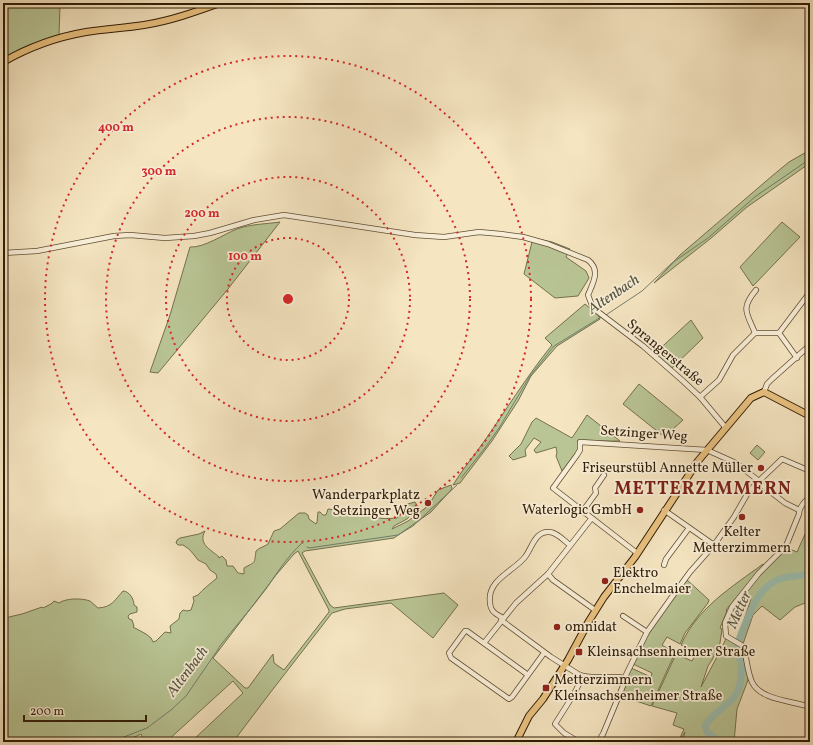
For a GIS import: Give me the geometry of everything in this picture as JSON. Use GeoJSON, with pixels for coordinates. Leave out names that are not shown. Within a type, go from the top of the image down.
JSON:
{"type":"FeatureCollection","features":[{"type":"Feature","properties":{"kind":"main road"},"geometry":{"type":"LineString","coordinates":[[3,62],[25,51],[57,39],[86,32],[144,26],[178,18],[220,3]]}},
{"type":"Feature","properties":{"kind":"main road"},"geometry":{"type":"LineString","coordinates":[[516,742],[529,716],[543,699],[565,665],[595,610],[637,554],[689,473],[706,450],[751,398],[764,392],[810,416]]}},
{"type":"Feature","properties":{"kind":"street","name":"Sprangerstraße"},"geometry":{"type":"LineString","coordinates":[[3,253],[36,250],[114,236],[130,235],[165,238],[194,236],[210,233],[254,220],[284,214],[415,235],[444,237],[479,232],[523,237],[548,244],[592,263],[596,276],[588,295],[588,299],[593,308],[600,315],[643,346],[700,397],[726,428]]}},
{"type":"Feature","properties":{"kind":"street"},"geometry":{"type":"LineString","coordinates":[[755,334],[746,306],[748,299],[756,290]]}},
{"type":"Feature","properties":{"kind":"street"},"geometry":{"type":"LineString","coordinates":[[779,333],[810,292]]}},
{"type":"Feature","properties":{"kind":"street"},"geometry":{"type":"LineString","coordinates":[[700,397],[719,380],[733,355],[755,334],[779,333]]}},
{"type":"Feature","properties":{"kind":"street"},"geometry":{"type":"LineString","coordinates":[[779,333],[797,358]]}},
{"type":"Feature","properties":{"kind":"street"},"geometry":{"type":"LineString","coordinates":[[764,392],[767,384],[810,345]]}},
{"type":"Feature","properties":{"kind":"street","name":"Setzinger Weg"},"geometry":{"type":"LineString","coordinates":[[582,512],[553,488],[580,450],[580,442],[706,450]]}},
{"type":"Feature","properties":{"kind":"street"},"geometry":{"type":"LineString","coordinates":[[706,450],[736,463],[785,503],[799,510]]}},
{"type":"Feature","properties":{"kind":"street"},"geometry":{"type":"LineString","coordinates":[[597,742],[603,734],[623,686],[624,679],[647,632],[684,580],[714,545],[734,517],[746,496],[758,481],[782,459],[810,471]]}},
{"type":"Feature","properties":{"kind":"street"},"geometry":{"type":"LineString","coordinates":[[604,475],[595,488],[596,493],[582,512],[637,554]]}},
{"type":"Feature","properties":{"kind":"street"},"geometry":{"type":"LineString","coordinates":[[810,496],[799,510],[799,514],[786,546],[759,574],[732,607],[725,623],[726,636],[743,646],[752,681],[758,691],[771,697],[810,707]]}},
{"type":"Feature","properties":{"kind":"street"},"geometry":{"type":"LineString","coordinates":[[664,510],[714,545]]}},
{"type":"Feature","properties":{"kind":"street"},"geometry":{"type":"LineString","coordinates":[[484,642],[516,603],[548,574],[591,519]]}},
{"type":"Feature","properties":{"kind":"street"},"geometry":{"type":"LineString","coordinates":[[664,565],[666,559],[689,528]]}},
{"type":"Feature","properties":{"kind":"street"},"geometry":{"type":"LineString","coordinates":[[570,545],[558,535],[549,532],[535,538],[525,556],[500,579],[492,590],[490,598],[491,607],[494,613],[544,653],[583,676],[620,677],[624,679]]}},
{"type":"Feature","properties":{"kind":"street"},"geometry":{"type":"LineString","coordinates":[[548,574],[553,580],[595,610]]}},
{"type":"Feature","properties":{"kind":"street"},"geometry":{"type":"LineString","coordinates":[[623,616],[647,632]]}},
{"type":"Feature","properties":{"kind":"street"},"geometry":{"type":"LineString","coordinates":[[528,675],[466,630],[448,654],[507,699],[512,697],[528,675],[544,653]]}},
{"type":"Feature","properties":{"kind":"street"},"geometry":{"type":"LineString","coordinates":[[579,742],[564,733],[555,724],[573,696],[583,676]]}},
{"type":"Feature","properties":{"kind":"green space"},"geometry":{"type":"Polygon","coordinates":[[[3,3],[65,3],[60,5],[59,35],[20,49],[3,59],[3,3]]]}},
{"type":"Feature","properties":{"kind":"green space"},"geometry":{"type":"Polygon","coordinates":[[[810,150],[810,163],[747,207],[710,239],[654,283],[680,255],[772,176],[789,162],[810,150]]]}},
{"type":"Feature","properties":{"kind":"green space"},"geometry":{"type":"Polygon","coordinates":[[[280,222],[228,289],[158,373],[150,372],[170,315],[190,247],[196,247],[208,243],[242,227],[280,222]]]}},
{"type":"Feature","properties":{"kind":"green space"},"geometry":{"type":"Polygon","coordinates":[[[782,222],[800,237],[753,286],[740,267],[782,222]]]}},
{"type":"Feature","properties":{"kind":"green space"},"geometry":{"type":"Polygon","coordinates":[[[533,238],[552,242],[570,249],[566,257],[586,271],[589,278],[578,296],[555,298],[524,274],[533,238]]]}},
{"type":"Feature","properties":{"kind":"green space"},"geometry":{"type":"Polygon","coordinates":[[[585,304],[598,315],[600,319],[557,346],[531,376],[518,401],[492,441],[460,483],[453,485],[525,381],[552,345],[545,338],[585,304]]]}},
{"type":"Feature","properties":{"kind":"green space"},"geometry":{"type":"Polygon","coordinates":[[[691,320],[703,338],[669,371],[652,356],[691,320]]]}},
{"type":"Feature","properties":{"kind":"green space"},"geometry":{"type":"Polygon","coordinates":[[[639,384],[683,420],[672,430],[669,428],[662,435],[623,404],[639,384]]]}},
{"type":"Feature","properties":{"kind":"green space"},"geometry":{"type":"Polygon","coordinates":[[[587,415],[620,441],[579,441],[579,449],[562,471],[556,456],[556,447],[536,453],[534,450],[541,442],[534,438],[525,450],[526,456],[513,460],[509,456],[521,444],[532,422],[536,418],[572,438],[587,415]]]}},
{"type":"Feature","properties":{"kind":"green space"},"geometry":{"type":"Polygon","coordinates":[[[757,445],[765,452],[758,460],[750,453],[757,445]]]}},
{"type":"Feature","properties":{"kind":"green space"},"geometry":{"type":"Polygon","coordinates":[[[451,485],[452,488],[431,512],[394,538],[305,551],[302,553],[330,605],[334,608],[444,593],[458,605],[433,638],[391,603],[345,609],[332,613],[233,742],[191,742],[243,693],[233,681],[166,742],[144,742],[141,734],[124,742],[3,742],[3,620],[42,607],[43,608],[54,601],[59,603],[70,599],[83,599],[90,601],[98,608],[103,607],[110,605],[123,591],[125,591],[132,598],[134,605],[137,607],[137,612],[128,616],[129,619],[132,620],[133,627],[146,634],[153,642],[165,632],[171,633],[170,626],[179,619],[180,613],[183,610],[191,610],[194,601],[193,597],[198,595],[217,578],[216,574],[210,570],[206,564],[198,560],[189,549],[176,543],[180,538],[199,534],[205,531],[203,539],[206,546],[219,558],[222,556],[226,560],[227,566],[233,566],[238,573],[244,574],[244,568],[254,562],[256,551],[268,544],[274,531],[280,529],[299,513],[305,513],[308,515],[309,519],[316,524],[318,512],[326,515],[328,509],[342,511],[345,509],[379,518],[397,518],[399,514],[397,507],[415,502],[418,507],[417,509],[407,519],[394,526],[392,529],[408,521],[428,506],[438,490],[451,485]],[[298,551],[276,575],[213,658],[245,688],[248,688],[273,654],[274,663],[284,670],[329,610],[298,551]]]}},
{"type":"Feature","properties":{"kind":"green space"},"geometry":{"type":"Polygon","coordinates":[[[810,523],[810,601],[795,607],[780,620],[762,606],[753,615],[743,644],[737,641],[751,599],[746,591],[762,572],[787,548],[797,552],[810,523]]]}},
{"type":"Feature","properties":{"kind":"green space"},"geometry":{"type":"Polygon","coordinates":[[[763,564],[764,565],[726,610],[727,611],[720,628],[722,629],[720,643],[708,666],[701,687],[719,653],[721,653],[726,636],[743,646],[746,656],[748,680],[737,709],[734,742],[682,742],[685,732],[680,741],[679,740],[684,729],[673,725],[677,713],[652,706],[676,654],[692,661],[697,652],[681,645],[696,620],[716,599],[763,564]]]}},
{"type":"Feature","properties":{"kind":"green space"},"geometry":{"type":"Polygon","coordinates":[[[686,579],[709,600],[685,633],[680,644],[667,637],[662,645],[675,653],[651,706],[621,696],[625,679],[631,668],[651,677],[652,673],[633,664],[646,637],[686,579]]]}},
{"type":"Feature","properties":{"kind":"waterway","name":"Altenbach"},"geometry":{"type":"LineString","coordinates":[[606,315],[642,291],[672,263],[708,238],[756,196],[810,159]]}},
{"type":"Feature","properties":{"kind":"waterway","name":"Altenbach"},"geometry":{"type":"LineString","coordinates":[[461,478],[485,448],[499,428],[530,376],[554,346],[601,317]]}},
{"type":"Feature","properties":{"kind":"waterway","name":"Altenbach"},"geometry":{"type":"LineString","coordinates":[[307,547],[309,548],[398,535],[413,526],[457,485]]}},
{"type":"Feature","properties":{"kind":"waterway","name":"Altenbach"},"geometry":{"type":"LineString","coordinates":[[219,647],[260,596],[287,559],[303,543]]}},
{"type":"Feature","properties":{"kind":"waterway","name":"Metter"},"geometry":{"type":"LineString","coordinates":[[720,742],[707,732],[705,726],[713,716],[728,704],[739,688],[741,680],[741,662],[737,649],[742,631],[752,607],[763,591],[773,582],[783,578],[810,574]]}},
{"type":"Feature","properties":{"kind":"waterway","name":"Altenbach"},"geometry":{"type":"LineString","coordinates":[[111,742],[147,728],[171,710],[186,696],[219,648]]}},
{"type":"Feature","properties":{"kind":"waterway","name":"Altenbach"},"geometry":{"type":"LineString","coordinates":[[3,740],[24,742]]}},
{"type":"Feature","properties":{"kind":"place","name":"Friseurstübl Annette Müller"},"geometry":{"type":"Point","coordinates":[761,468]}},
{"type":"Feature","properties":{"kind":"place","name":"Wanderparkplatz Setzinger Weg"},"geometry":{"type":"Point","coordinates":[428,503]}},
{"type":"Feature","properties":{"kind":"place","name":"Waterlogic GmbH"},"geometry":{"type":"Point","coordinates":[640,510]}},
{"type":"Feature","properties":{"kind":"place","name":"Kelter Metterzimmern"},"geometry":{"type":"Point","coordinates":[742,517]}},
{"type":"Feature","properties":{"kind":"place","name":"Elektro Enchelmaier"},"geometry":{"type":"Point","coordinates":[605,581]}},
{"type":"Feature","properties":{"kind":"place","name":"omnidat"},"geometry":{"type":"Point","coordinates":[557,627]}},
{"type":"Feature","properties":{"kind":"place","name":"Kleinsachsenheimer Straße"},"geometry":{"type":"Point","coordinates":[579,652]}},
{"type":"Feature","properties":{"kind":"place","name":"Metterzimmern Kleinsachsenheimer Straße"},"geometry":{"type":"Point","coordinates":[546,688]}},
{"type":"Feature","properties":{"kind":"district","name":"METTERZIMMERN"},"geometry":{"type":"Point","coordinates":[703,489]}}]}
